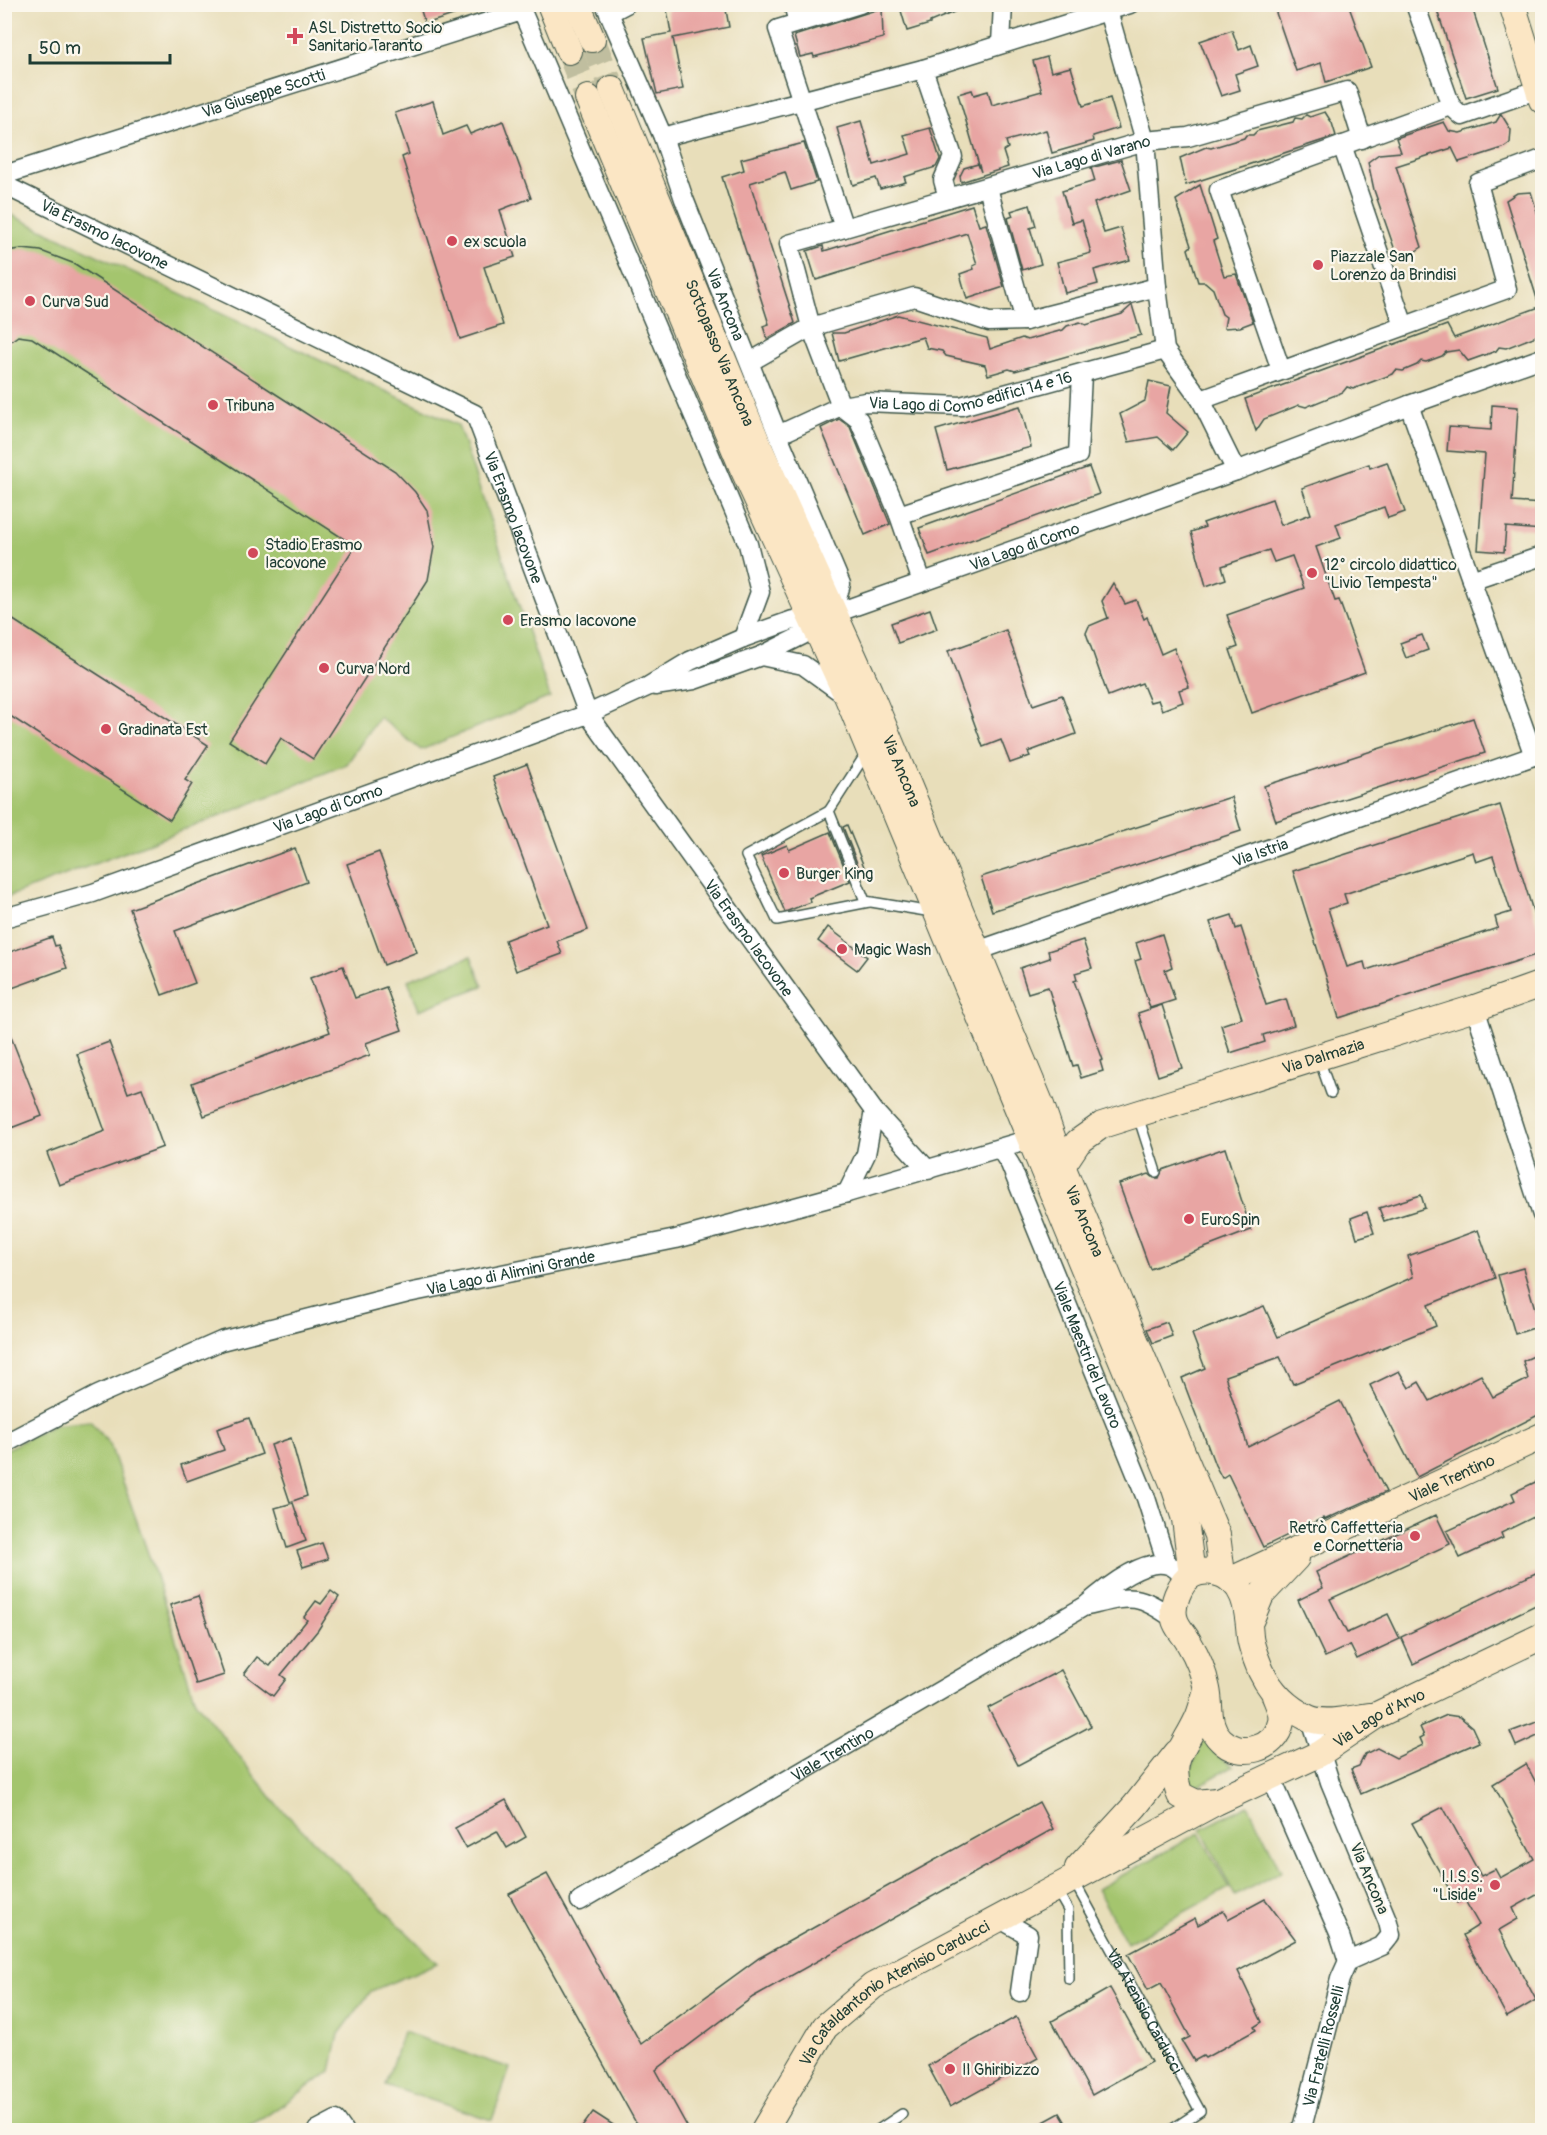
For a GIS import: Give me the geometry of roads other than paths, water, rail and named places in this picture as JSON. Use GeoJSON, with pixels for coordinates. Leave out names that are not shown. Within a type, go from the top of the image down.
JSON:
{"type":"FeatureCollection","features":[{"type":"Feature","properties":{"kind":"street"},"geometry":{"type":"LineString","coordinates":[[550,4],[569,51]]}},
{"type":"Feature","properties":{"kind":"street"},"geometry":{"type":"LineString","coordinates":[[577,4],[592,39]]}},
{"type":"Feature","properties":{"kind":"street"},"geometry":{"type":"LineString","coordinates":[[607,9],[626,4]]}},
{"type":"Feature","properties":{"kind":"street"},"geometry":{"type":"LineString","coordinates":[[793,4],[798,23]]}},
{"type":"Feature","properties":{"kind":"street"},"geometry":{"type":"LineString","coordinates":[[844,228],[778,28],[860,4]]}},
{"type":"Feature","properties":{"kind":"street"},"geometry":{"type":"LineString","coordinates":[[1001,44],[1003,4]]}},
{"type":"Feature","properties":{"kind":"street"},"geometry":{"type":"LineString","coordinates":[[663,137],[923,69],[1130,4]]}},
{"type":"Feature","properties":{"kind":"street"},"geometry":{"type":"LineString","coordinates":[[1415,4],[1450,106],[1462,116],[1541,94],[1512,4]]}},
{"type":"Feature","properties":{"kind":"street"},"geometry":{"type":"LineString","coordinates":[[520,8],[748,544],[760,592],[743,638]]}},
{"type":"Feature","properties":{"kind":"street","name":"Via Giuseppe Scotti"},"geometry":{"type":"LineString","coordinates":[[4,175],[520,8]]}},
{"type":"Feature","properties":{"kind":"street","name":"Via Ancona"},"geometry":{"type":"LineString","coordinates":[[607,9],[663,137],[684,199],[750,362],[763,443],[841,584],[823,617],[848,698],[1033,1138],[1174,1486],[1185,1519],[1181,1574],[1175,1599],[1174,1619]]}},
{"type":"Feature","properties":{"kind":"street"},"geometry":{"type":"LineString","coordinates":[[1108,11],[1144,141],[1165,350],[1201,400],[1236,471]]}},
{"type":"Feature","properties":{"kind":"street"},"geometry":{"type":"LineString","coordinates":[[923,69],[953,158],[942,180],[948,198]]}},
{"type":"Feature","properties":{"kind":"street","name":"Sottopasso Via Ancona"},"geometry":{"type":"LineString","coordinates":[[612,89],[763,443],[823,617]]}},
{"type":"Feature","properties":{"kind":"street","name":"Via Lago di Varano"},"geometry":{"type":"LineString","coordinates":[[812,327],[789,244],[1144,141],[1188,137],[1347,91],[1362,139]]}},
{"type":"Feature","properties":{"kind":"street","name":"Sottopasso Via Ancona"},"geometry":{"type":"LineString","coordinates":[[588,98],[763,443]]}},
{"type":"Feature","properties":{"kind":"street"},"geometry":{"type":"LineString","coordinates":[[1281,370],[1219,189],[1450,106]]}},
{"type":"Feature","properties":{"kind":"street"},"geometry":{"type":"LineString","coordinates":[[1342,146],[1404,326]]}},
{"type":"Feature","properties":{"kind":"street"},"geometry":{"type":"LineString","coordinates":[[1201,400],[1507,289],[1478,183],[1542,159]]}},
{"type":"Feature","properties":{"kind":"street","name":"Via Erasmo Iacovone"},"geometry":{"type":"LineString","coordinates":[[4,185],[475,414],[588,714],[874,1111],[928,1170]]}},
{"type":"Feature","properties":{"kind":"street"},"geometry":{"type":"LineString","coordinates":[[988,188],[1025,321]]}},
{"type":"Feature","properties":{"kind":"street"},"geometry":{"type":"LineString","coordinates":[[750,362],[812,327],[914,297],[989,322],[1025,321],[1157,287]]}},
{"type":"Feature","properties":{"kind":"street"},"geometry":{"type":"LineString","coordinates":[[812,327],[841,406],[859,420],[899,515],[922,582]]}},
{"type":"Feature","properties":{"kind":"street","name":"Via Lago di Como edifici 14 e 16"},"geometry":{"type":"LineString","coordinates":[[763,443],[841,406],[866,402],[961,406],[1165,350]]}},
{"type":"Feature","properties":{"kind":"street","name":"Via Lago di Como"},"geometry":{"type":"LineString","coordinates":[[4,918],[93,892],[588,714],[647,687],[690,661],[743,638],[793,620],[823,617],[1236,471],[1409,405],[1542,359]]}},
{"type":"Feature","properties":{"kind":"street"},"geometry":{"type":"LineString","coordinates":[[899,515],[1078,455],[1082,374]]}},
{"type":"Feature","properties":{"kind":"street"},"geometry":{"type":"LineString","coordinates":[[1409,405],[1471,580],[1538,755]]}},
{"type":"Feature","properties":{"kind":"street"},"geometry":{"type":"LineString","coordinates":[[706,445],[763,443]]}},
{"type":"Feature","properties":{"kind":"street"},"geometry":{"type":"LineString","coordinates":[[1471,580],[1542,556]]}},
{"type":"Feature","properties":{"kind":"street","name":"Via Ancona"},"geometry":{"type":"LineString","coordinates":[[823,617],[869,691],[1041,1105],[1062,1166],[1217,1535],[1226,1577],[1244,1596],[1251,1619],[1250,1638],[1261,1671],[1275,1696],[1281,1714],[1281,1725]]}},
{"type":"Feature","properties":{"kind":"street","name":"Via Lago di Como"},"geometry":{"type":"LineString","coordinates":[[647,687],[694,680],[761,656],[803,635],[823,617]]}},
{"type":"Feature","properties":{"kind":"street"},"geometry":{"type":"LineString","coordinates":[[761,656],[803,665],[848,698]]}},
{"type":"Feature","properties":{"kind":"street","name":"Via Istria"},"geometry":{"type":"LineString","coordinates":[[977,951],[1538,755]]}},
{"type":"Feature","properties":{"kind":"street","name":"Via Dalmazia"},"geometry":{"type":"LineString","coordinates":[[1041,1105],[1065,1125],[1102,1125],[1475,1008],[1542,984]]}},
{"type":"Feature","properties":{"kind":"street"},"geometry":{"type":"LineString","coordinates":[[1475,1008],[1542,1215]]}},
{"type":"Feature","properties":{"kind":"street"},"geometry":{"type":"LineString","coordinates":[[847,1193],[866,1154],[874,1111]]}},
{"type":"Feature","properties":{"kind":"street","name":"Via Dalmazia"},"geometry":{"type":"LineString","coordinates":[[1062,1166],[1078,1142],[1102,1125]]}},
{"type":"Feature","properties":{"kind":"street","name":"Via Lago di Alimini Grande"},"geometry":{"type":"LineString","coordinates":[[4,1444],[98,1395],[221,1341],[408,1293],[676,1239],[847,1193],[1033,1138]]}},
{"type":"Feature","properties":{"kind":"street","name":"Viale Maestri del Lavoro"},"geometry":{"type":"LineString","coordinates":[[1000,1149],[1010,1164],[1146,1498],[1181,1574]]}},
{"type":"Feature","properties":{"kind":"street","name":"Viale Trentino"},"geometry":{"type":"LineString","coordinates":[[1226,1577],[1311,1544],[1542,1436]]}},
{"type":"Feature","properties":{"kind":"street","name":"Via Ancona"},"geometry":{"type":"LineString","coordinates":[[1217,1535],[1241,1557],[1263,1556],[1311,1544]]}},
{"type":"Feature","properties":{"kind":"street"},"geometry":{"type":"LineString","coordinates":[[1251,1619],[1261,1595],[1279,1573],[1311,1544]]}},
{"type":"Feature","properties":{"kind":"street","name":"Viale Trentino"},"geometry":{"type":"LineString","coordinates":[[580,1900],[1085,1606],[1113,1582],[1138,1569],[1181,1574]]}},
{"type":"Feature","properties":{"kind":"street"},"geometry":{"type":"LineString","coordinates":[[1181,1574],[1206,1571],[1226,1577]]}},
{"type":"Feature","properties":{"kind":"street","name":"Viale Trentino"},"geometry":{"type":"LineString","coordinates":[[1085,1606],[1119,1599],[1140,1598],[1174,1619]]}},
{"type":"Feature","properties":{"kind":"street"},"geometry":{"type":"LineString","coordinates":[[1174,1619],[1191,1644],[1207,1690],[1212,1728],[1221,1740],[1235,1751],[1253,1750],[1268,1742],[1281,1725]]}},
{"type":"Feature","properties":{"kind":"street","name":"Via Lago d'Arvo"},"geometry":{"type":"LineString","coordinates":[[1216,1802],[1270,1774],[1319,1754],[1377,1715],[1542,1636]]}},
{"type":"Feature","properties":{"kind":"street"},"geometry":{"type":"LineString","coordinates":[[1065,1885],[1177,1753],[1197,1720],[1207,1690]]}},
{"type":"Feature","properties":{"kind":"street","name":"Via Ancona"},"geometry":{"type":"LineString","coordinates":[[1275,1696],[1310,1719],[1319,1754],[1388,1922],[1391,1935],[1382,1946],[1348,1961]]}},
{"type":"Feature","properties":{"kind":"street"},"geometry":{"type":"LineString","coordinates":[[1310,1719],[1377,1715]]}},
{"type":"Feature","properties":{"kind":"street"},"geometry":{"type":"LineString","coordinates":[[1065,1885],[1216,1802],[1255,1773],[1276,1748],[1281,1725]]}},
{"type":"Feature","properties":{"kind":"street"},"geometry":{"type":"LineString","coordinates":[[1177,1753],[1174,1779],[1180,1795],[1196,1803],[1216,1802]]}},
{"type":"Feature","properties":{"kind":"street"},"geometry":{"type":"LineString","coordinates":[[1270,1774],[1339,1933],[1348,1961]]}},
{"type":"Feature","properties":{"kind":"street","name":"Via Cataldantonio Atenisio Carducci"},"geometry":{"type":"LineString","coordinates":[[764,2130],[825,2027],[873,1986],[1065,1885]]}},
{"type":"Feature","properties":{"kind":"street"},"geometry":{"type":"LineString","coordinates":[[1000,1919],[1028,1935],[1020,1992]]}},
{"type":"Feature","properties":{"kind":"street","name":"Via Fratelli Rosselli"},"geometry":{"type":"LineString","coordinates":[[1299,2130],[1302,2128],[1340,1979],[1348,1961]]}},
{"type":"Feature","properties":{"kind":"street"},"geometry":{"type":"LineString","coordinates":[[317,2130],[336,2120],[343,2130]]}},
{"type":"Feature","properties":{"kind":"lane"},"geometry":{"type":"LineString","coordinates":[[869,750],[829,811],[746,856],[777,920],[869,902]]}},
{"type":"Feature","properties":{"kind":"lane"},"geometry":{"type":"LineString","coordinates":[[829,811],[865,902],[938,913]]}},
{"type":"Feature","properties":{"kind":"lane"},"geometry":{"type":"LineString","coordinates":[[1318,1057],[1331,1093]]}},
{"type":"Feature","properties":{"kind":"lane"},"geometry":{"type":"LineString","coordinates":[[1137,1114],[1156,1172]]}},
{"type":"Feature","properties":{"kind":"lane"},"geometry":{"type":"LineString","coordinates":[[1065,1885],[1068,1910],[1069,1979]]}},
{"type":"Feature","properties":{"kind":"lane","name":"Via Atenisio Carducci"},"geometry":{"type":"LineString","coordinates":[[1065,1885],[1200,2111],[1171,2130]]}},
{"type":"Feature","properties":{"kind":"lane"},"geometry":{"type":"LineString","coordinates":[[878,2130],[902,2114]]}},
{"type":"Feature","properties":{"kind":"tunnel"},"geometry":{"type":"LineString","coordinates":[[592,39],[612,89]]}},
{"type":"Feature","properties":{"kind":"tunnel"},"geometry":{"type":"LineString","coordinates":[[569,51],[588,98]]}},
{"type":"Feature","properties":{"kind":"place","name":"ASL Distretto Socio Sanitario Taranto"},"geometry":{"type":"Point","coordinates":[295,36]}},
{"type":"Feature","properties":{"kind":"place","name":"ex scuola"},"geometry":{"type":"Point","coordinates":[452,241]}},
{"type":"Feature","properties":{"kind":"place","name":"Piazzale San Lorenzo da Brindisi"},"geometry":{"type":"Point","coordinates":[1318,265]}},
{"type":"Feature","properties":{"kind":"place","name":"Curva Sud"},"geometry":{"type":"Point","coordinates":[30,301]}},
{"type":"Feature","properties":{"kind":"place","name":"Tribuna"},"geometry":{"type":"Point","coordinates":[213,405]}},
{"type":"Feature","properties":{"kind":"place","name":"Stadio Erasmo Iacovone"},"geometry":{"type":"Point","coordinates":[253,553]}},
{"type":"Feature","properties":{"kind":"place","name":"12° circolo didattico \"Livio Tempesta\""},"geometry":{"type":"Point","coordinates":[1312,573]}},
{"type":"Feature","properties":{"kind":"place","name":"Erasmo Iacovone"},"geometry":{"type":"Point","coordinates":[508,620]}},
{"type":"Feature","properties":{"kind":"place","name":"Curva Nord"},"geometry":{"type":"Point","coordinates":[324,668]}},
{"type":"Feature","properties":{"kind":"place","name":"Gradinata Est"},"geometry":{"type":"Point","coordinates":[106,729]}},
{"type":"Feature","properties":{"kind":"place","name":"Burger King"},"geometry":{"type":"Point","coordinates":[784,873]}},
{"type":"Feature","properties":{"kind":"place","name":"Magic Wash"},"geometry":{"type":"Point","coordinates":[842,949]}},
{"type":"Feature","properties":{"kind":"place","name":"EuroSpin"},"geometry":{"type":"Point","coordinates":[1189,1219]}},
{"type":"Feature","properties":{"kind":"place","name":"Retrò Caffetteria e Cornetteria"},"geometry":{"type":"Point","coordinates":[1415,1536]}},
{"type":"Feature","properties":{"kind":"place","name":"I.I.S.S. \"Liside\""},"geometry":{"type":"Point","coordinates":[1495,1885]}},
{"type":"Feature","properties":{"kind":"place","name":"Il Ghiribizzo"},"geometry":{"type":"Point","coordinates":[950,2069]}}]}
